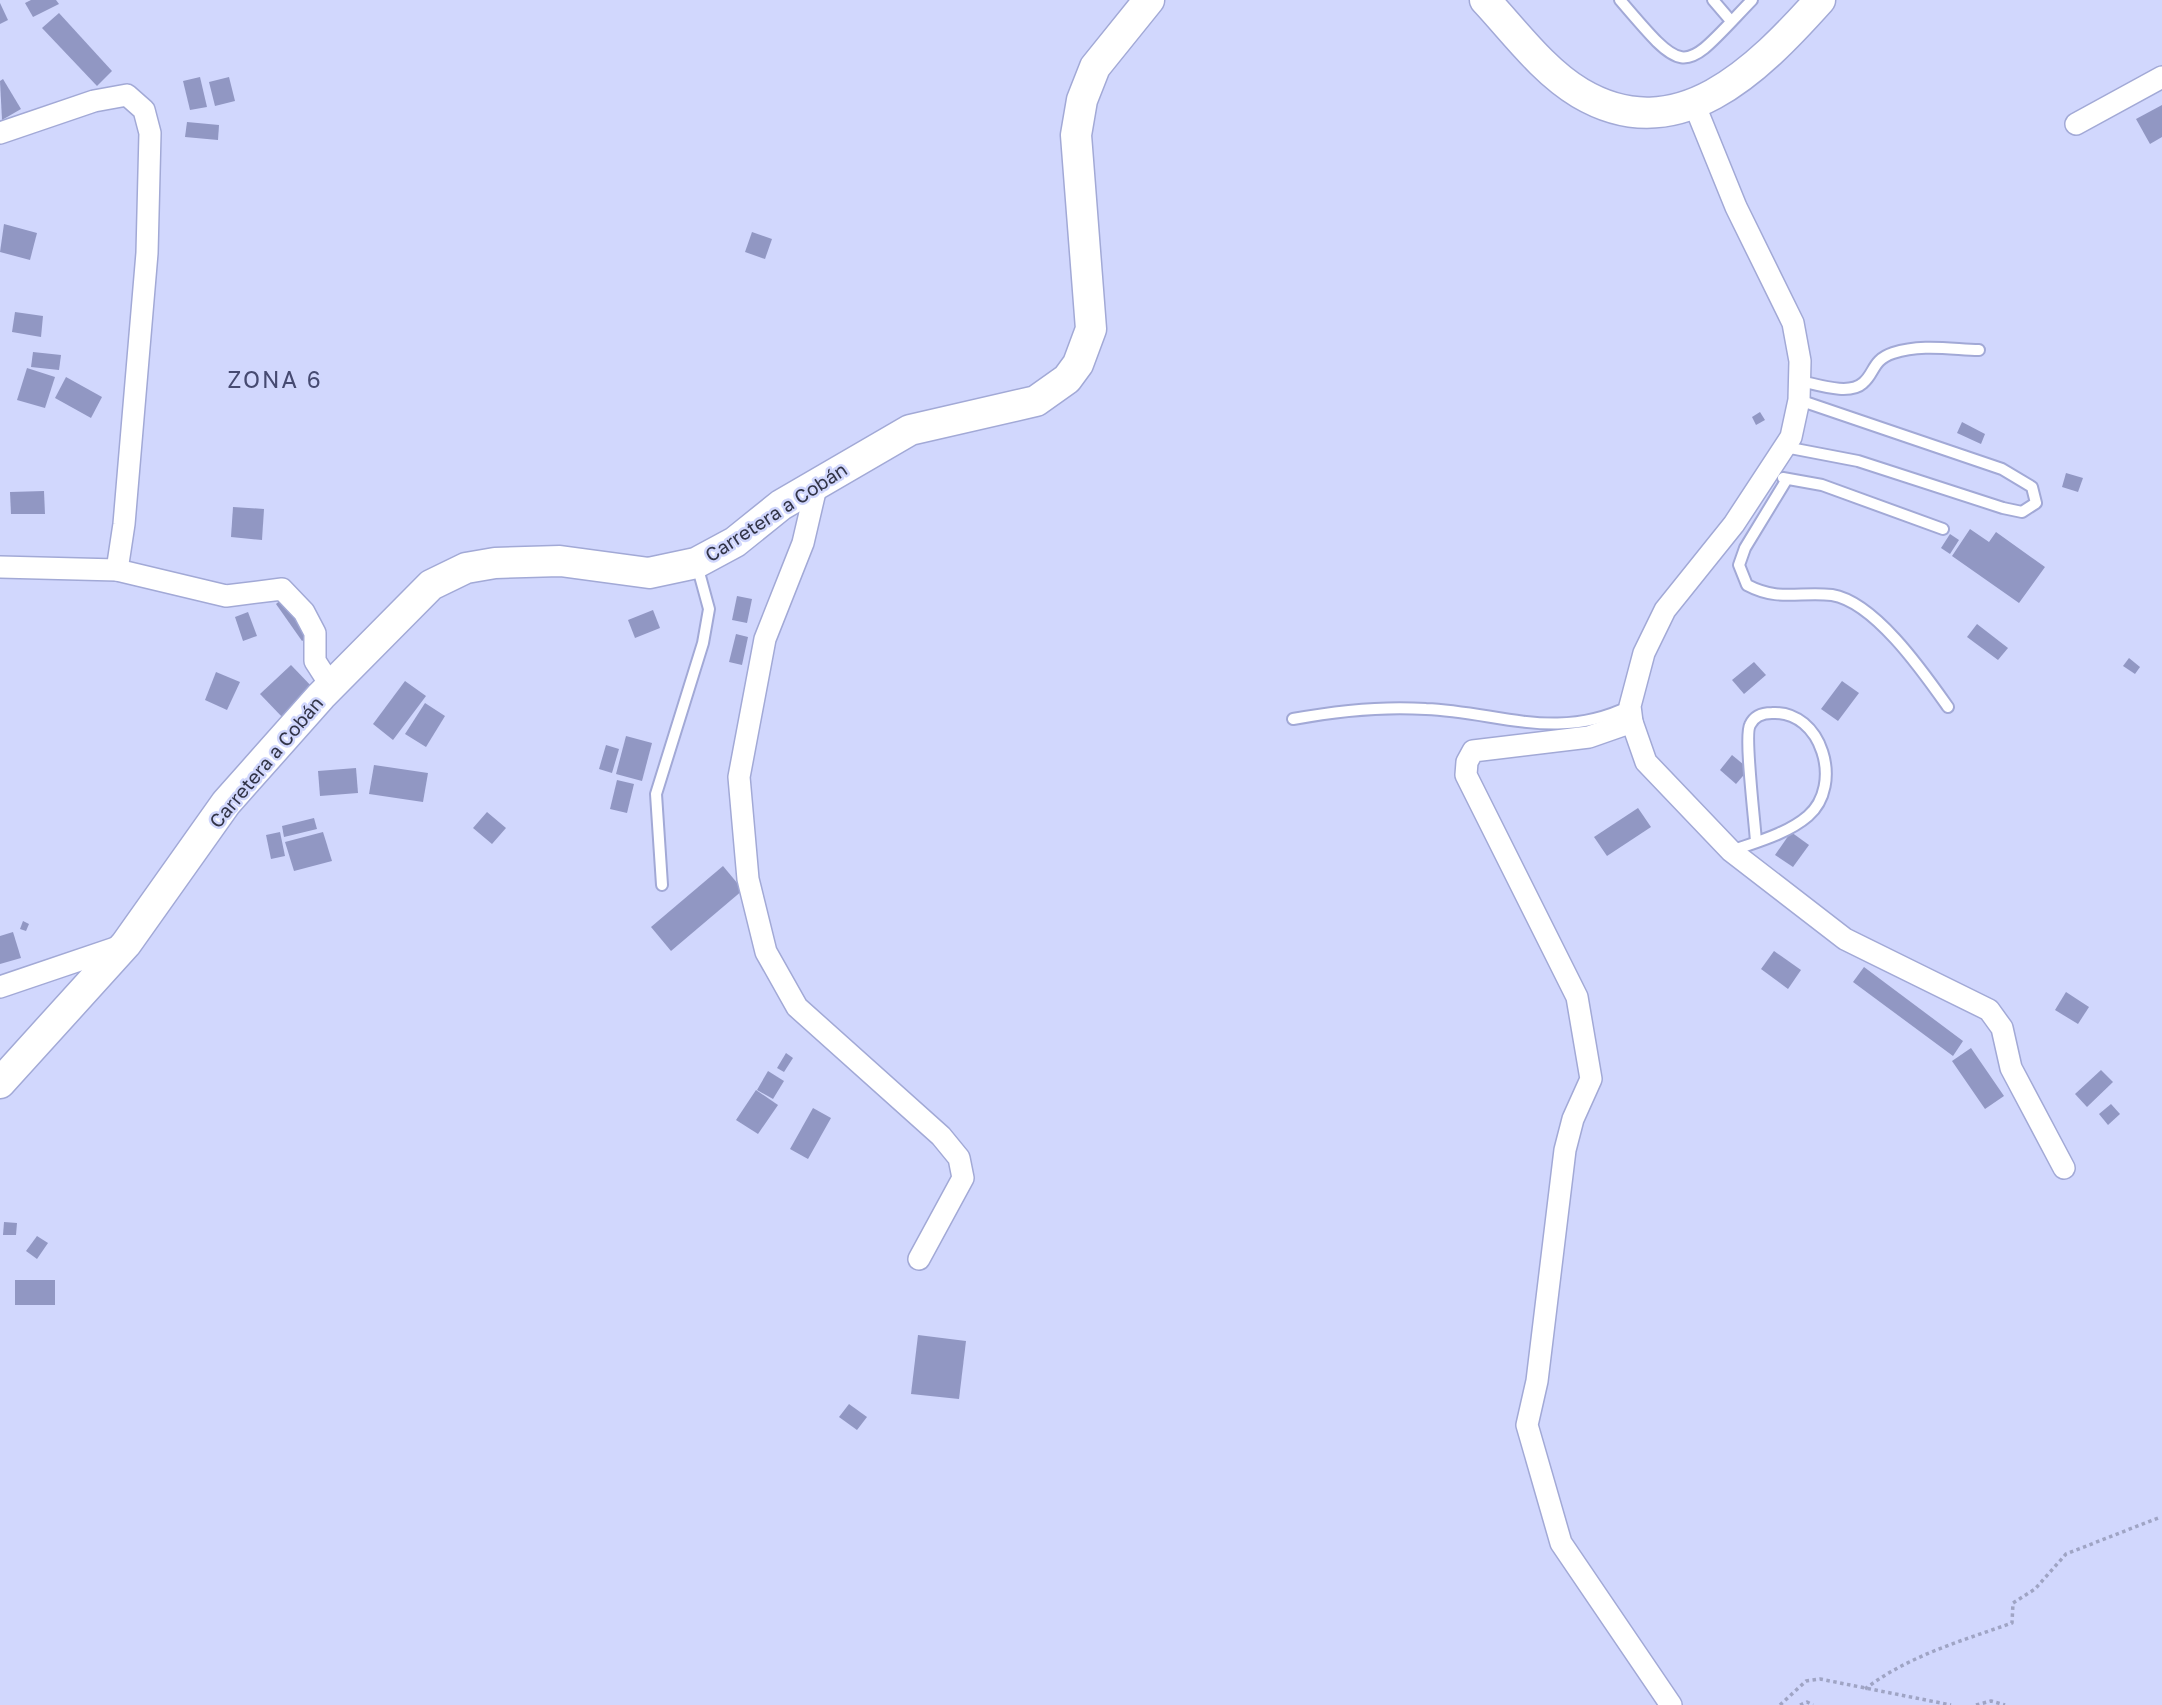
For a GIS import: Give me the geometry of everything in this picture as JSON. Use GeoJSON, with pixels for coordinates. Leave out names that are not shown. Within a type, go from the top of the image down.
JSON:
{"type":"FeatureCollection","features":[{"type":"Feature","properties":{"kind":"street","name":"Carretera a Cobán"},"geometry":{"type":"LineString","coordinates":[[0,1083],[126,944],[226,803],[331,686],[431,585],[466,568],[495,563],[559,561],[649,573],[696,563],[735,542],[781,505],[910,430],[1036,401],[1053,391],[1078,364],[1091,329],[1076,135],[1080,112],[1095,67],[1149,0]]}},
{"type":"Feature","properties":{"kind":"street"},"geometry":{"type":"LineString","coordinates":[[1485,0],[1556,75],[1580,93],[1607,106],[1636,112],[1665,112],[1695,106],[1741,78],[1820,0]]}},
{"type":"Feature","properties":{"kind":"street"},"geometry":{"type":"LineString","coordinates":[[2076,124],[2162,77]]}},
{"type":"Feature","properties":{"kind":"street"},"geometry":{"type":"LineString","coordinates":[[2,129],[94,101],[127,95],[144,110],[150,133],[147,253],[124,524],[117,570]]}},
{"type":"Feature","properties":{"kind":"street"},"geometry":{"type":"LineString","coordinates":[[1695,106],[1736,207],[1793,323],[1800,390],[1791,437],[1785,447],[1777,477],[1734,524],[1665,610],[1644,653],[1631,714],[1646,762],[1731,851],[1845,939],[1989,1010],[2002,1028],[2011,1068],[2064,1168]]}},
{"type":"Feature","properties":{"kind":"street"},"geometry":{"type":"LineString","coordinates":[[817,483],[803,543],[765,639],[739,777],[748,879],[766,952],[797,1007],[941,1136],[959,1158],[963,1178],[919,1259]]}},
{"type":"Feature","properties":{"kind":"street"},"geometry":{"type":"LineString","coordinates":[[0,567],[117,570],[226,596],[282,589],[304,612],[315,634],[314,661],[331,686]]}},
{"type":"Feature","properties":{"kind":"street"},"geometry":{"type":"LineString","coordinates":[[1631,714],[1588,737],[1473,751],[1467,762],[1466,775],[1577,997],[1585,1031],[1591,1079],[1573,1119],[1565,1150],[1537,1381],[1527,1426],[1561,1543],[1671,1705]]}},
{"type":"Feature","properties":{"kind":"street"},"geometry":{"type":"LineString","coordinates":[[0,987],[126,944]]}},
{"type":"Feature","properties":{"kind":"lane"},"geometry":{"type":"LineString","coordinates":[[1620,0],[1663,50],[1679,60],[1696,57],[1752,0]]}},
{"type":"Feature","properties":{"kind":"lane"},"geometry":{"type":"LineString","coordinates":[[1713,0],[1731,21]]}},
{"type":"Feature","properties":{"kind":"lane"},"geometry":{"type":"LineString","coordinates":[[1800,390],[1852,388],[1864,383],[1879,360],[1918,346],[1979,350]]}},
{"type":"Feature","properties":{"kind":"lane"},"geometry":{"type":"LineString","coordinates":[[1785,447],[1858,461],[2004,509],[2022,512],[2036,503],[2032,487],[2002,469],[1800,390]]}},
{"type":"Feature","properties":{"kind":"lane"},"geometry":{"type":"LineString","coordinates":[[1943,529],[1822,485],[1777,477],[1740,565],[1747,585],[1765,594],[1832,595],[1851,601],[1870,613],[1929,679],[1948,706]]}},
{"type":"Feature","properties":{"kind":"lane"},"geometry":{"type":"LineString","coordinates":[[662,885],[656,794],[704,643],[709,610],[696,563]]}},
{"type":"Feature","properties":{"kind":"lane"},"geometry":{"type":"LineString","coordinates":[[1293,719],[1338,711],[1424,708],[1541,726],[1588,722],[1631,714]]}},
{"type":"Feature","properties":{"kind":"lane"},"geometry":{"type":"LineString","coordinates":[[1731,851],[1756,842],[1781,832],[1809,815],[1824,795],[1825,761],[1815,733],[1797,716],[1781,712],[1762,713],[1750,724],[1747,741],[1753,781],[1756,842]]}},
{"type":"Feature","properties":{"kind":"path"},"geometry":{"type":"LineString","coordinates":[[1865,1689],[1886,1673],[1930,1652],[2012,1623],[2013,1602],[2035,1589],[2066,1554],[2158,1518]]}},
{"type":"Feature","properties":{"kind":"path"},"geometry":{"type":"LineString","coordinates":[[1780,1705],[1806,1681],[1839,1681],[1865,1689],[1951,1705]]}},
{"type":"Feature","properties":{"kind":"path"},"geometry":{"type":"LineString","coordinates":[[1976,1705],[1991,1701],[2005,1705]]}},
{"type":"Feature","properties":{"kind":"path"},"geometry":{"type":"LineString","coordinates":[[1800,1705],[1807,1702],[1813,1705]]}},
{"type":"Feature","properties":{"kind":"building"},"geometry":{"type":"Polygon","coordinates":[[[31,0],[56,0],[59,4],[33,17],[25,3],[31,0]]]}},
{"type":"Feature","properties":{"kind":"building"},"geometry":{"type":"Polygon","coordinates":[[[0,3],[8,20],[0,24],[0,3]]]}},
{"type":"Feature","properties":{"kind":"building"},"geometry":{"type":"Polygon","coordinates":[[[59,13],[112,71],[97,86],[42,28],[59,13]]]}},
{"type":"Feature","properties":{"kind":"building"},"geometry":{"type":"Polygon","coordinates":[[[200,77],[207,107],[190,110],[183,81],[200,77]]]}},
{"type":"Feature","properties":{"kind":"building"},"geometry":{"type":"Polygon","coordinates":[[[229,77],[235,101],[215,106],[209,82],[229,77]]]}},
{"type":"Feature","properties":{"kind":"building"},"geometry":{"type":"Polygon","coordinates":[[[3,79],[21,109],[2,120],[0,81],[3,79]]]}},
{"type":"Feature","properties":{"kind":"building"},"geometry":{"type":"Polygon","coordinates":[[[2162,105],[2162,137],[2150,144],[2136,119],[2162,105]]]}},
{"type":"Feature","properties":{"kind":"building"},"geometry":{"type":"Polygon","coordinates":[[[187,122],[219,125],[218,140],[185,137],[187,122]]]}},
{"type":"Feature","properties":{"kind":"building"},"geometry":{"type":"Polygon","coordinates":[[[4,224],[37,233],[30,260],[0,252],[4,224]]]}},
{"type":"Feature","properties":{"kind":"building"},"geometry":{"type":"Polygon","coordinates":[[[752,232],[772,239],[765,259],[745,252],[752,232]]]}},
{"type":"Feature","properties":{"kind":"building"},"geometry":{"type":"Polygon","coordinates":[[[15,312],[43,316],[41,337],[12,332],[15,312]]]}},
{"type":"Feature","properties":{"kind":"building"},"geometry":{"type":"Polygon","coordinates":[[[33,352],[61,355],[59,370],[31,367],[33,352]]]}},
{"type":"Feature","properties":{"kind":"building"},"geometry":{"type":"Polygon","coordinates":[[[27,368],[55,377],[45,408],[17,400],[27,368]]]}},
{"type":"Feature","properties":{"kind":"building"},"geometry":{"type":"Polygon","coordinates":[[[66,377],[102,397],[91,418],[55,398],[66,377]]]}},
{"type":"Feature","properties":{"kind":"building"},"geometry":{"type":"Polygon","coordinates":[[[1760,412],[1765,420],[1756,425],[1752,417],[1760,412]]]}},
{"type":"Feature","properties":{"kind":"building"},"geometry":{"type":"Polygon","coordinates":[[[1962,422],[1985,434],[1981,444],[1957,433],[1962,422]]]}},
{"type":"Feature","properties":{"kind":"building"},"geometry":{"type":"Polygon","coordinates":[[[2066,473],[2083,478],[2078,492],[2062,487],[2066,473]]]}},
{"type":"Feature","properties":{"kind":"building"},"geometry":{"type":"Polygon","coordinates":[[[44,491],[45,514],[11,514],[10,492],[44,491]]]}},
{"type":"Feature","properties":{"kind":"building"},"geometry":{"type":"Polygon","coordinates":[[[233,507],[264,509],[262,540],[231,537],[233,507]]]}},
{"type":"Feature","properties":{"kind":"building"},"geometry":{"type":"Polygon","coordinates":[[[1970,529],[1989,542],[1996,532],[2045,567],[2019,603],[1952,556],[1970,529]]]}},
{"type":"Feature","properties":{"kind":"building"},"geometry":{"type":"Polygon","coordinates":[[[1950,534],[1959,540],[1950,554],[1941,548],[1950,534]]]}},
{"type":"Feature","properties":{"kind":"building"},"geometry":{"type":"Polygon","coordinates":[[[737,596],[752,599],[747,623],[732,620],[737,596]]]}},
{"type":"Feature","properties":{"kind":"building"},"geometry":{"type":"Polygon","coordinates":[[[283,598],[310,636],[302,641],[276,604],[283,598]]]}},
{"type":"Feature","properties":{"kind":"building"},"geometry":{"type":"Polygon","coordinates":[[[653,610],[660,628],[635,638],[628,620],[653,610]]]}},
{"type":"Feature","properties":{"kind":"building"},"geometry":{"type":"Polygon","coordinates":[[[248,612],[257,636],[243,641],[235,617],[248,612]]]}},
{"type":"Feature","properties":{"kind":"building"},"geometry":{"type":"Polygon","coordinates":[[[1977,624],[2008,648],[1998,660],[1967,637],[1977,624]]]}},
{"type":"Feature","properties":{"kind":"building"},"geometry":{"type":"Polygon","coordinates":[[[736,634],[748,637],[742,665],[729,662],[736,634]]]}},
{"type":"Feature","properties":{"kind":"building"},"geometry":{"type":"Polygon","coordinates":[[[2129,658],[2140,667],[2135,674],[2123,666],[2129,658]]]}},
{"type":"Feature","properties":{"kind":"building"},"geometry":{"type":"Polygon","coordinates":[[[1754,662],[1766,675],[1744,694],[1732,680],[1754,662]]]}},
{"type":"Feature","properties":{"kind":"building"},"geometry":{"type":"Polygon","coordinates":[[[291,665],[315,690],[284,719],[260,694],[291,665]]]}},
{"type":"Feature","properties":{"kind":"building"},"geometry":{"type":"Polygon","coordinates":[[[216,672],[240,682],[227,710],[205,700],[216,672]]]}},
{"type":"Feature","properties":{"kind":"building"},"geometry":{"type":"Polygon","coordinates":[[[405,681],[426,696],[393,740],[373,724],[405,681]]]}},
{"type":"Feature","properties":{"kind":"building"},"geometry":{"type":"Polygon","coordinates":[[[1842,681],[1859,693],[1838,721],[1821,709],[1842,681]]]}},
{"type":"Feature","properties":{"kind":"building"},"geometry":{"type":"Polygon","coordinates":[[[425,703],[445,716],[426,747],[405,734],[425,703]]]}},
{"type":"Feature","properties":{"kind":"building"},"geometry":{"type":"Polygon","coordinates":[[[626,736],[652,743],[642,781],[616,774],[626,736]]]}},
{"type":"Feature","properties":{"kind":"building"},"geometry":{"type":"Polygon","coordinates":[[[606,745],[619,749],[612,773],[599,769],[606,745]]]}},
{"type":"Feature","properties":{"kind":"building"},"geometry":{"type":"Polygon","coordinates":[[[1732,755],[1749,769],[1736,784],[1720,770],[1732,755]]]}},
{"type":"Feature","properties":{"kind":"building"},"geometry":{"type":"Polygon","coordinates":[[[374,765],[428,773],[423,802],[369,794],[374,765]]]}},
{"type":"Feature","properties":{"kind":"building"},"geometry":{"type":"Polygon","coordinates":[[[356,768],[358,793],[320,796],[318,771],[356,768]]]}},
{"type":"Feature","properties":{"kind":"building"},"geometry":{"type":"Polygon","coordinates":[[[617,780],[634,784],[627,813],[610,809],[617,780]]]}},
{"type":"Feature","properties":{"kind":"building"},"geometry":{"type":"Polygon","coordinates":[[[1638,808],[1651,827],[1607,856],[1594,837],[1638,808]]]}},
{"type":"Feature","properties":{"kind":"building"},"geometry":{"type":"Polygon","coordinates":[[[487,812],[506,828],[492,844],[473,828],[487,812]]]}},
{"type":"Feature","properties":{"kind":"building"},"geometry":{"type":"Polygon","coordinates":[[[314,818],[317,829],[284,837],[282,826],[314,818]]]}},
{"type":"Feature","properties":{"kind":"building"},"geometry":{"type":"Polygon","coordinates":[[[280,832],[285,856],[271,859],[266,835],[280,832]]]}},
{"type":"Feature","properties":{"kind":"building"},"geometry":{"type":"Polygon","coordinates":[[[323,832],[332,861],[294,871],[285,842],[323,832]]]}},
{"type":"Feature","properties":{"kind":"building"},"geometry":{"type":"Polygon","coordinates":[[[1791,832],[1809,845],[1793,867],[1775,855],[1791,832]]]}},
{"type":"Feature","properties":{"kind":"building"},"geometry":{"type":"Polygon","coordinates":[[[723,866],[743,890],[671,951],[651,927],[723,866]]]}},
{"type":"Feature","properties":{"kind":"building"},"geometry":{"type":"Polygon","coordinates":[[[23,921],[29,924],[26,931],[20,929],[23,921]]]}},
{"type":"Feature","properties":{"kind":"building"},"geometry":{"type":"Polygon","coordinates":[[[13,932],[21,958],[0,964],[0,936],[13,932]]]}},
{"type":"Feature","properties":{"kind":"building"},"geometry":{"type":"Polygon","coordinates":[[[1774,951],[1801,970],[1788,989],[1761,969],[1774,951]]]}},
{"type":"Feature","properties":{"kind":"building"},"geometry":{"type":"Polygon","coordinates":[[[1864,967],[1963,1041],[1953,1056],[1853,982],[1864,967]]]}},
{"type":"Feature","properties":{"kind":"building"},"geometry":{"type":"Polygon","coordinates":[[[2066,992],[2089,1007],[2078,1024],[2055,1010],[2066,992]]]}},
{"type":"Feature","properties":{"kind":"building"},"geometry":{"type":"Polygon","coordinates":[[[1971,1048],[2004,1096],[1985,1109],[1952,1061],[1971,1048]]]}},
{"type":"Feature","properties":{"kind":"building"},"geometry":{"type":"Polygon","coordinates":[[[786,1053],[793,1058],[784,1072],[777,1068],[786,1053]]]}},
{"type":"Feature","properties":{"kind":"building"},"geometry":{"type":"Polygon","coordinates":[[[2101,1070],[2113,1082],[2087,1107],[2075,1094],[2101,1070]]]}},
{"type":"Feature","properties":{"kind":"building"},"geometry":{"type":"Polygon","coordinates":[[[768,1071],[784,1081],[773,1099],[757,1090],[768,1071]]]}},
{"type":"Feature","properties":{"kind":"building"},"geometry":{"type":"Polygon","coordinates":[[[756,1090],[778,1105],[758,1134],[736,1120],[756,1090]]]}},
{"type":"Feature","properties":{"kind":"building"},"geometry":{"type":"Polygon","coordinates":[[[2111,1104],[2120,1114],[2108,1125],[2099,1114],[2111,1104]]]}},
{"type":"Feature","properties":{"kind":"building"},"geometry":{"type":"Polygon","coordinates":[[[813,1108],[831,1118],[808,1159],[790,1149],[813,1108]]]}},
{"type":"Feature","properties":{"kind":"building"},"geometry":{"type":"Polygon","coordinates":[[[4,1222],[17,1223],[16,1235],[3,1235],[4,1222]]]}},
{"type":"Feature","properties":{"kind":"building"},"geometry":{"type":"Polygon","coordinates":[[[37,1236],[48,1243],[37,1259],[26,1251],[37,1236]]]}},
{"type":"Feature","properties":{"kind":"building"},"geometry":{"type":"Polygon","coordinates":[[[15,1280],[55,1280],[55,1305],[15,1305],[15,1280]]]}},
{"type":"Feature","properties":{"kind":"building"},"geometry":{"type":"Polygon","coordinates":[[[918,1335],[966,1341],[959,1399],[911,1394],[918,1335]]]}},
{"type":"Feature","properties":{"kind":"building"},"geometry":{"type":"Polygon","coordinates":[[[849,1404],[867,1417],[857,1430],[839,1417],[849,1404]]]}},
{"type":"Feature","properties":{"kind":"district","name":"ZONA 6"},"geometry":{"type":"Point","coordinates":[275,380]}}]}
